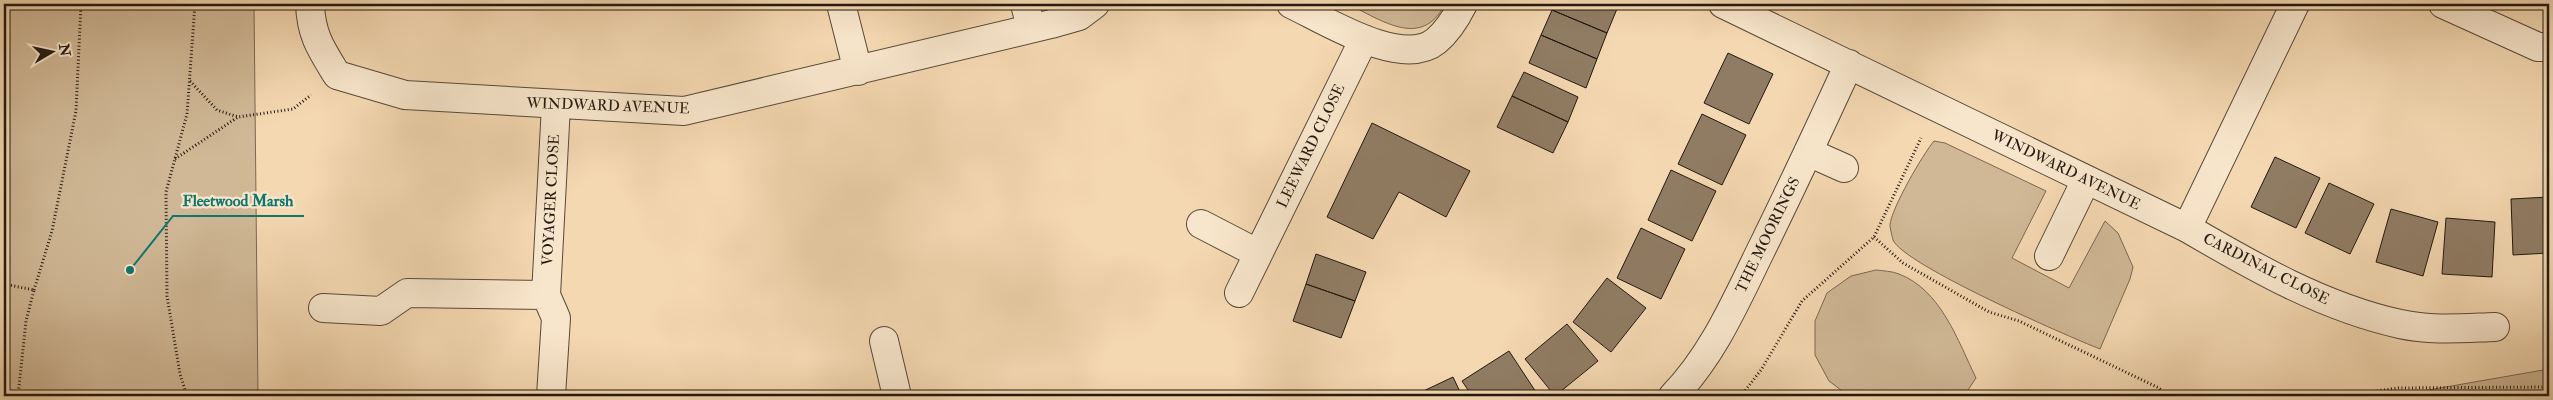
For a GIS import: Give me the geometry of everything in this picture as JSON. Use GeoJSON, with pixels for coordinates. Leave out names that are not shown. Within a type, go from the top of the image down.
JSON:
{"type":"FeatureCollection","features":[{"type":"Feature","properties":{"kind":"street"},"geometry":{"type":"LineString","coordinates":[[310,4],[311,27],[337,76]]}},
{"type":"Feature","properties":{"kind":"street"},"geometry":{"type":"LineString","coordinates":[[842,4],[858,72]]}},
{"type":"Feature","properties":{"kind":"street","name":"WINDWARD AVENUE"},"geometry":{"type":"LineString","coordinates":[[337,76],[405,95],[684,111],[858,72],[1028,16],[1079,16],[1095,4]]}},
{"type":"Feature","properties":{"kind":"street"},"geometry":{"type":"LineString","coordinates":[[1291,4],[1364,39],[1394,49],[1415,50],[1435,42],[1454,22],[1463,4]]}},
{"type":"Feature","properties":{"kind":"street","name":"WINDWARD AVENUE"},"geometry":{"type":"LineString","coordinates":[[1723,4],[2186,228]]}},
{"type":"Feature","properties":{"kind":"street"},"geometry":{"type":"LineString","coordinates":[[2186,228],[2295,4]]}},
{"type":"Feature","properties":{"kind":"street"},"geometry":{"type":"LineString","coordinates":[[2443,4],[2538,47],[2549,47]]}},
{"type":"Feature","properties":{"kind":"street","name":"LEEWARD CLOSE"},"geometry":{"type":"LineString","coordinates":[[1238,293],[1364,39]]}},
{"type":"Feature","properties":{"kind":"street","name":"THE MOORINGS"},"geometry":{"type":"LineString","coordinates":[[1673,396],[1692,377],[1713,343],[1808,152],[1849,64]]}},
{"type":"Feature","properties":{"kind":"street","name":"VOYAGER CLOSE"},"geometry":{"type":"LineString","coordinates":[[551,396],[556,318],[546,295],[556,105]]}},
{"type":"Feature","properties":{"kind":"street"},"geometry":{"type":"LineString","coordinates":[[1808,152],[1844,168]]}},
{"type":"Feature","properties":{"kind":"street"},"geometry":{"type":"LineString","coordinates":[[2049,256],[2086,180]]}},
{"type":"Feature","properties":{"kind":"street"},"geometry":{"type":"LineString","coordinates":[[1201,224],[1257,253]]}},
{"type":"Feature","properties":{"kind":"street","name":"CARDINAL CLOSE"},"geometry":{"type":"LineString","coordinates":[[2186,228],[2233,255],[2316,297],[2357,313],[2402,324],[2439,328],[2495,327]]}},
{"type":"Feature","properties":{"kind":"street"},"geometry":{"type":"LineString","coordinates":[[323,308],[381,311],[407,293],[546,295]]}},
{"type":"Feature","properties":{"kind":"street"},"geometry":{"type":"LineString","coordinates":[[884,341],[897,396]]}},
{"type":"Feature","properties":{"kind":"path"},"geometry":{"type":"LineString","coordinates":[[18,396],[26,321],[52,231],[76,111],[82,4]]}},
{"type":"Feature","properties":{"kind":"path"},"geometry":{"type":"LineString","coordinates":[[187,396],[180,374],[167,296],[166,192],[187,114],[195,4]]}},
{"type":"Feature","properties":{"kind":"path"},"geometry":{"type":"LineString","coordinates":[[175,159],[238,117],[293,109],[337,76]]}},
{"type":"Feature","properties":{"kind":"path"},"geometry":{"type":"LineString","coordinates":[[190,81],[217,110],[238,117]]}},
{"type":"Feature","properties":{"kind":"path"},"geometry":{"type":"LineString","coordinates":[[1742,396],[1761,370],[1802,301],[1874,238],[1935,107]]}},
{"type":"Feature","properties":{"kind":"path"},"geometry":{"type":"LineString","coordinates":[[1874,238],[1903,264],[1989,312],[2018,321],[2159,388],[2168,396]]}},
{"type":"Feature","properties":{"kind":"path"},"geometry":{"type":"LineString","coordinates":[[4,284],[34,290]]}},
{"type":"Feature","properties":{"kind":"path"},"geometry":{"type":"LineString","coordinates":[[2339,396],[2398,388],[2549,388]]}},
{"type":"Feature","properties":{"kind":"shaded area"},"geometry":{"type":"Polygon","coordinates":[[[4,4],[254,4],[258,396],[4,396],[4,4]]]}},
{"type":"Feature","properties":{"kind":"shaded area"},"geometry":{"type":"Polygon","coordinates":[[[1348,4],[1445,4],[1436,18],[1425,26],[1413,28],[1387,23],[1348,4]]]}},
{"type":"Feature","properties":{"kind":"shaded area"},"geometry":{"type":"Polygon","coordinates":[[[1934,141],[1945,143],[2046,191],[2012,258],[2069,288],[2105,221],[2118,233],[2133,267],[2130,279],[2100,349],[2055,330],[1955,282],[1925,266],[1904,251],[1893,240],[1890,225],[1896,207],[1901,195],[1934,141]]]}},
{"type":"Feature","properties":{"kind":"shaded area"},"geometry":{"type":"Polygon","coordinates":[[[1876,270],[1896,273],[1914,282],[1937,304],[1955,333],[1976,378],[1966,393],[1945,396],[1849,396],[1829,381],[1815,355],[1815,321],[1827,293],[1851,276],[1876,270]]]}},
{"type":"Feature","properties":{"kind":"shaded area"},"geometry":{"type":"Polygon","coordinates":[[[2549,369],[2549,396],[2394,396],[2549,369]]]}},
{"type":"Feature","properties":{"kind":"building"},"geometry":{"type":"Polygon","coordinates":[[[1555,4],[1619,4],[1607,33],[1552,10],[1555,4]]]}},
{"type":"Feature","properties":{"kind":"building"},"geometry":{"type":"Polygon","coordinates":[[[1552,10],[1607,33],[1597,59],[1541,35],[1552,10]]]}},
{"type":"Feature","properties":{"kind":"building"},"geometry":{"type":"Polygon","coordinates":[[[1541,35],[1597,59],[1586,88],[1529,63],[1541,35]]]}},
{"type":"Feature","properties":{"kind":"building"},"geometry":{"type":"Polygon","coordinates":[[[1728,53],[1773,74],[1749,124],[1704,103],[1728,53]]]}},
{"type":"Feature","properties":{"kind":"building"},"geometry":{"type":"Polygon","coordinates":[[[1524,72],[1578,97],[1568,122],[1512,96],[1524,72]]]}},
{"type":"Feature","properties":{"kind":"building"},"geometry":{"type":"Polygon","coordinates":[[[1512,96],[1568,122],[1553,153],[1497,127],[1512,96]]]}},
{"type":"Feature","properties":{"kind":"building"},"geometry":{"type":"Polygon","coordinates":[[[1702,114],[1746,135],[1722,185],[1678,164],[1702,114]]]}},
{"type":"Feature","properties":{"kind":"building"},"geometry":{"type":"Polygon","coordinates":[[[1372,123],[1470,171],[1446,217],[1399,192],[1373,239],[1327,217],[1372,123]]]}},
{"type":"Feature","properties":{"kind":"building"},"geometry":{"type":"Polygon","coordinates":[[[2275,157],[2320,178],[2296,228],[2251,207],[2275,157]]]}},
{"type":"Feature","properties":{"kind":"building"},"geometry":{"type":"Polygon","coordinates":[[[1671,170],[1716,191],[1692,241],[1648,220],[1671,170]]]}},
{"type":"Feature","properties":{"kind":"building"},"geometry":{"type":"Polygon","coordinates":[[[2329,183],[2374,204],[2350,254],[2305,233],[2329,183]]]}},
{"type":"Feature","properties":{"kind":"building"},"geometry":{"type":"Polygon","coordinates":[[[2549,197],[2549,253],[2513,255],[2511,199],[2549,197]]]}},
{"type":"Feature","properties":{"kind":"building"},"geometry":{"type":"Polygon","coordinates":[[[2391,209],[2438,222],[2423,276],[2376,262],[2391,209]]]}},
{"type":"Feature","properties":{"kind":"building"},"geometry":{"type":"Polygon","coordinates":[[[2446,218],[2495,222],[2492,277],[2442,274],[2446,218]]]}},
{"type":"Feature","properties":{"kind":"building"},"geometry":{"type":"Polygon","coordinates":[[[1641,228],[1685,249],[1661,299],[1617,278],[1641,228]]]}},
{"type":"Feature","properties":{"kind":"building"},"geometry":{"type":"Polygon","coordinates":[[[1316,254],[1366,272],[1355,301],[1306,284],[1316,254]]]}},
{"type":"Feature","properties":{"kind":"building"},"geometry":{"type":"Polygon","coordinates":[[[1607,278],[1646,308],[1611,352],[1573,322],[1607,278]]]}},
{"type":"Feature","properties":{"kind":"building"},"geometry":{"type":"Polygon","coordinates":[[[1306,284],[1355,301],[1341,338],[1293,321],[1306,284]]]}},
{"type":"Feature","properties":{"kind":"building"},"geometry":{"type":"Polygon","coordinates":[[[1567,324],[1598,361],[1555,396],[1525,359],[1567,324]]]}},
{"type":"Feature","properties":{"kind":"building"},"geometry":{"type":"Polygon","coordinates":[[[1509,351],[1536,392],[1530,396],[1472,396],[1462,381],[1509,351]]]}},
{"type":"Feature","properties":{"kind":"building"},"geometry":{"type":"Polygon","coordinates":[[[1453,377],[1462,396],[1413,396],[1453,377]]]}},
{"type":"Feature","properties":{"kind":"place","name":"Fleetwood Marsh"},"geometry":{"type":"Point","coordinates":[130,270]}}]}
